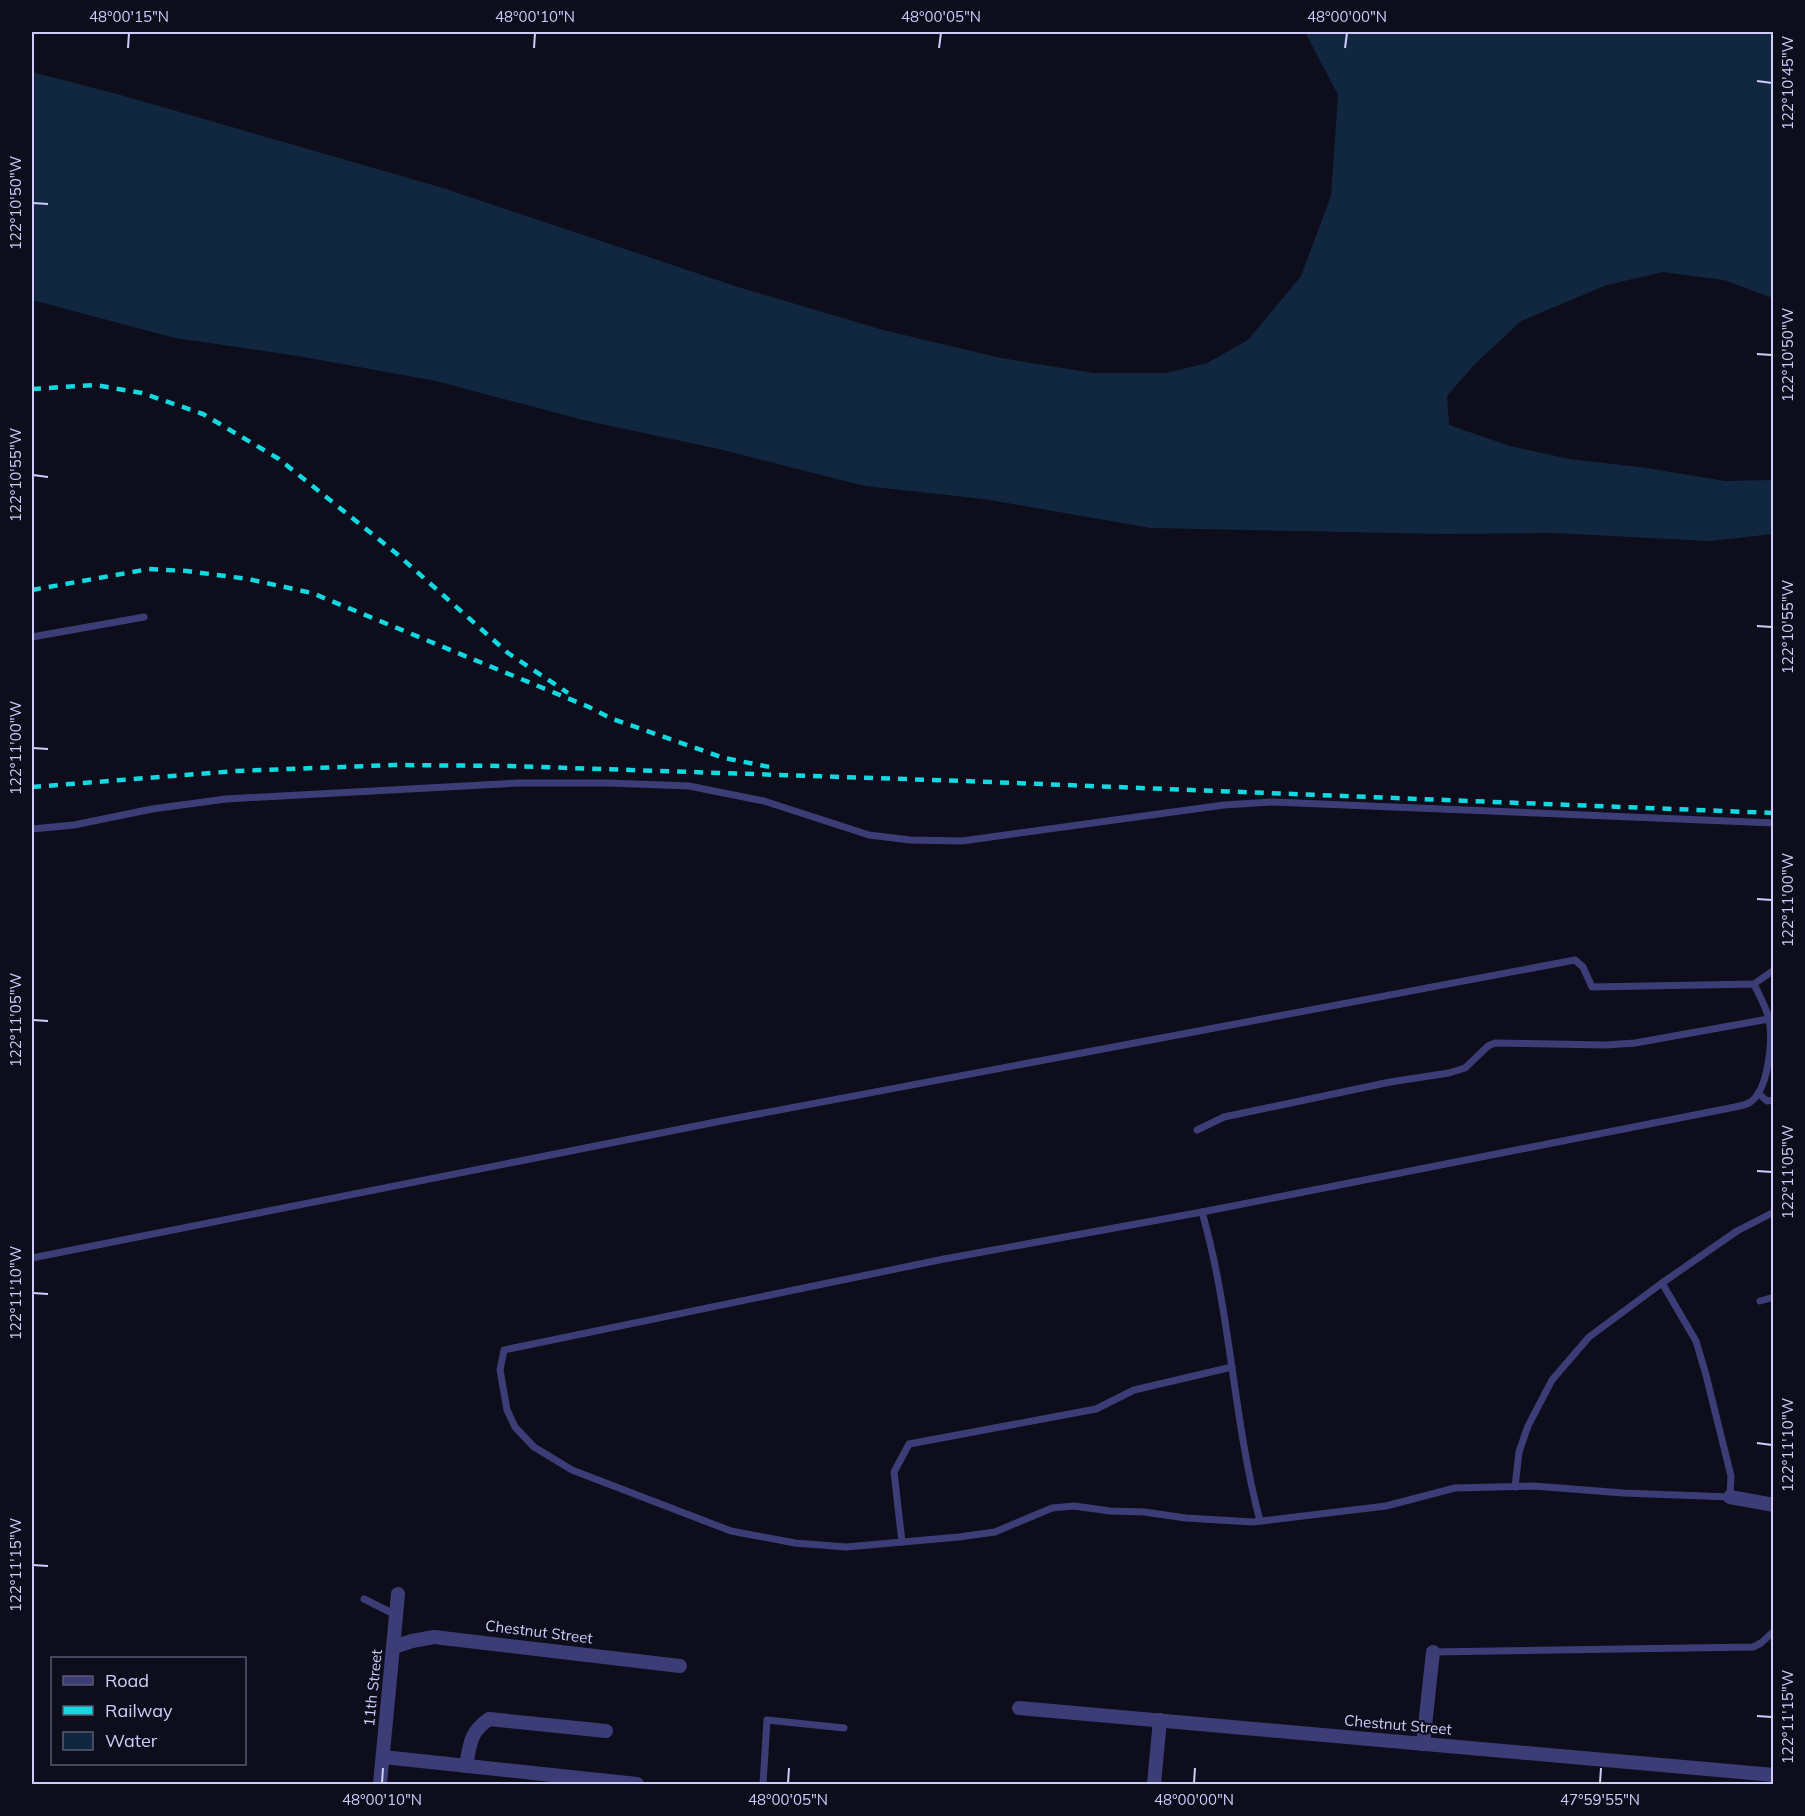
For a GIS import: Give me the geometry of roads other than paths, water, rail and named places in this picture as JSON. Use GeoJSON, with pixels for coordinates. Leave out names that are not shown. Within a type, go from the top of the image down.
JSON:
{"type":"FeatureCollection","features":[{"type":"Feature","properties":{"kind":"street"},"geometry":{"type":"LineString","coordinates":[[1730,1497],[1771,1501]]}},
{"type":"Feature","properties":{"kind":"street","name":"11th Street"},"geometry":{"type":"LineString","coordinates":[[380,1785],[398,1594]]}},
{"type":"Feature","properties":{"kind":"street","name":"Chestnut Street"},"geometry":{"type":"LineString","coordinates":[[394,1647],[434,1637],[680,1666]]}},
{"type":"Feature","properties":{"kind":"street"},"geometry":{"type":"LineString","coordinates":[[1423,1744],[1433,1652]]}},
{"type":"Feature","properties":{"kind":"street","name":"Chestnut Street"},"geometry":{"type":"LineString","coordinates":[[1019,1708],[1773,1775]]}},
{"type":"Feature","properties":{"kind":"street"},"geometry":{"type":"LineString","coordinates":[[466,1766],[472,1738],[478,1726],[489,1719],[606,1731]]}},
{"type":"Feature","properties":{"kind":"street"},"geometry":{"type":"LineString","coordinates":[[1154,1785],[1160,1720]]}},
{"type":"Feature","properties":{"kind":"street"},"geometry":{"type":"LineString","coordinates":[[383,1757],[637,1785]]}},
{"type":"Feature","properties":{"kind":"lane"},"geometry":{"type":"LineString","coordinates":[[32,637],[144,616]]}},
{"type":"Feature","properties":{"kind":"lane"},"geometry":{"type":"LineString","coordinates":[[32,829],[74,825],[152,809],[226,800],[518,783],[689,786],[764,801],[868,835],[910,840],[962,841],[1224,805],[1273,802],[1773,823]]}},
{"type":"Feature","properties":{"kind":"lane"},"geometry":{"type":"LineString","coordinates":[[32,1258],[714,1122],[1575,960],[1583,968],[1592,987],[1754,984],[1773,970]]}},
{"type":"Feature","properties":{"kind":"lane"},"geometry":{"type":"LineString","coordinates":[[1662,1283],[1696,1341],[1731,1476],[1730,1497],[1515,1487],[1455,1488],[1386,1506],[1260,1521],[1186,1518],[1074,1506],[1052,1508],[995,1532],[846,1547],[795,1543],[731,1531],[572,1470],[534,1446],[514,1427],[507,1410],[500,1370],[504,1350],[944,1259],[1202,1212],[1750,1103],[1758,1093],[1767,1070],[1771,1046],[1771,1018],[1754,984]]}},
{"type":"Feature","properties":{"kind":"lane"},"geometry":{"type":"LineString","coordinates":[[1197,1130],[1224,1117],[1390,1082],[1449,1073],[1465,1068],[1488,1046],[1495,1043],[1606,1045],[1635,1043],[1771,1018]]}},
{"type":"Feature","properties":{"kind":"lane"},"geometry":{"type":"LineString","coordinates":[[1758,1093],[1767,1101],[1773,1100]]}},
{"type":"Feature","properties":{"kind":"lane"},"geometry":{"type":"LineString","coordinates":[[1202,1212],[1218,1280],[1249,1479],[1260,1521]]}},
{"type":"Feature","properties":{"kind":"lane"},"geometry":{"type":"LineString","coordinates":[[1515,1487],[1519,1452],[1528,1426],[1552,1380],[1589,1337],[1737,1231],[1773,1212]]}},
{"type":"Feature","properties":{"kind":"lane"},"geometry":{"type":"LineString","coordinates":[[1760,1302],[1773,1297]]}},
{"type":"Feature","properties":{"kind":"lane"},"geometry":{"type":"LineString","coordinates":[[902,1542],[894,1472],[909,1444],[1096,1409],[1134,1390],[1232,1367]]}},
{"type":"Feature","properties":{"kind":"lane"},"geometry":{"type":"LineString","coordinates":[[364,1599],[396,1615]]}},
{"type":"Feature","properties":{"kind":"lane"},"geometry":{"type":"LineString","coordinates":[[1433,1652],[1753,1647],[1761,1643],[1773,1631]]}},
{"type":"Feature","properties":{"kind":"lane"},"geometry":{"type":"LineString","coordinates":[[762,1785],[767,1720],[844,1728]]}},
{"type":"Feature","properties":{"kind":"water"},"geometry":{"type":"Polygon","coordinates":[[[1305,32],[1773,32],[1773,298],[1724,280],[1663,272],[1607,285],[1521,321],[1474,365],[1447,396],[1449,425],[1510,446],[1569,459],[1640,467],[1725,481],[1773,480],[1773,534],[1710,541],[1553,533],[1445,534],[1151,528],[984,499],[865,486],[719,449],[583,420],[436,381],[298,356],[175,338],[32,300],[32,72],[117,94],[443,188],[738,287],[883,330],[1001,358],[1093,373],[1166,373],[1207,363],[1248,340],[1301,276],[1331,196],[1338,95],[1305,32]]]}},
{"type":"Feature","properties":{"kind":"railway"},"geometry":{"type":"LineString","coordinates":[[32,389],[95,385],[142,393],[203,414],[279,459],[397,554],[508,653],[568,693]]}},
{"type":"Feature","properties":{"kind":"railway"},"geometry":{"type":"LineString","coordinates":[[32,590],[149,569],[187,571],[248,579],[312,593],[589,707],[610,718],[724,758],[775,768]]}},
{"type":"Feature","properties":{"kind":"railway"},"geometry":{"type":"LineString","coordinates":[[32,787],[236,771],[393,765],[509,766],[964,781],[1774,813]]}}]}
